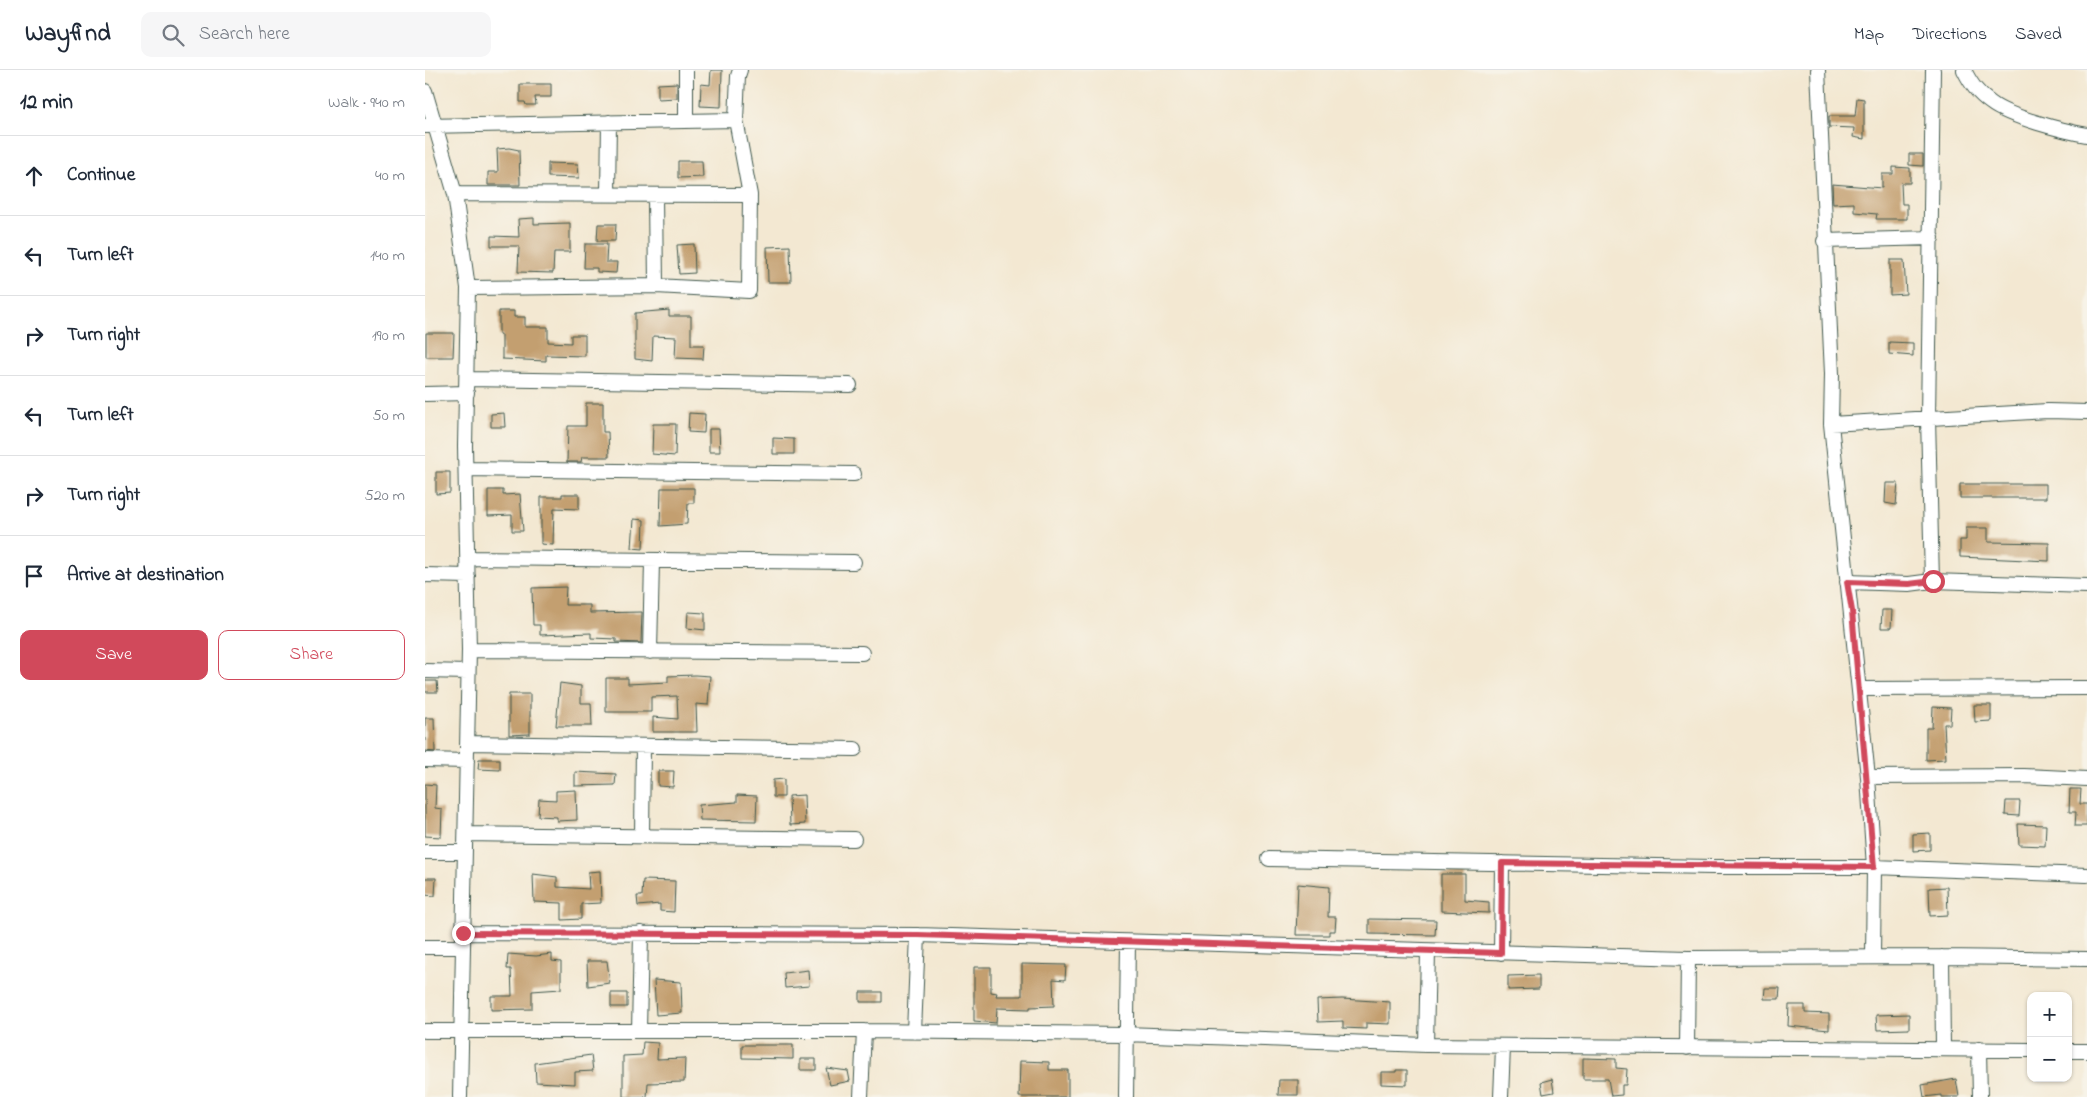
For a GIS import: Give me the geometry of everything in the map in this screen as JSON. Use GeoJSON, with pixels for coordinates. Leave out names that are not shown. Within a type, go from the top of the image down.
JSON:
{"type":"FeatureCollection","features":[{"type":"Feature","properties":{"kind":"street"},"geometry":{"type":"LineString","coordinates":[[685,121],[686,70]]}},
{"type":"Feature","properties":{"kind":"street"},"geometry":{"type":"LineString","coordinates":[[468,288],[656,286],[749,291],[750,195],[736,120],[738,76],[740,70]]}},
{"type":"Feature","properties":{"kind":"street"},"geometry":{"type":"LineString","coordinates":[[1817,70],[1832,374],[1831,424],[1868,777],[1874,867],[1873,957]]}},
{"type":"Feature","properties":{"kind":"street"},"geometry":{"type":"LineString","coordinates":[[1933,70],[1928,418],[1933,581]]}},
{"type":"Feature","properties":{"kind":"street"},"geometry":{"type":"LineString","coordinates":[[1964,70],[1972,86],[1992,104],[2038,122],[2087,135]]}},
{"type":"Feature","properties":{"kind":"street"},"geometry":{"type":"LineString","coordinates":[[425,90],[430,126],[455,194],[468,288],[466,469],[469,650],[460,1097]]}},
{"type":"Feature","properties":{"kind":"street"},"geometry":{"type":"LineString","coordinates":[[430,126],[736,120]]}},
{"type":"Feature","properties":{"kind":"street"},"geometry":{"type":"LineString","coordinates":[[608,195],[609,122]]}},
{"type":"Feature","properties":{"kind":"street"},"geometry":{"type":"LineString","coordinates":[[455,194],[750,195]]}},
{"type":"Feature","properties":{"kind":"street"},"geometry":{"type":"LineString","coordinates":[[655,195],[656,286]]}},
{"type":"Feature","properties":{"kind":"street"},"geometry":{"type":"LineString","coordinates":[[1825,241],[1932,238]]}},
{"type":"Feature","properties":{"kind":"street"},"geometry":{"type":"LineString","coordinates":[[468,379],[850,385]]}},
{"type":"Feature","properties":{"kind":"street"},"geometry":{"type":"LineString","coordinates":[[425,394],[467,393]]}},
{"type":"Feature","properties":{"kind":"street"},"geometry":{"type":"LineString","coordinates":[[1831,424],[2048,411],[2087,412]]}},
{"type":"Feature","properties":{"kind":"street"},"geometry":{"type":"LineString","coordinates":[[466,469],[854,474]]}},
{"type":"Feature","properties":{"kind":"street"},"geometry":{"type":"LineString","coordinates":[[467,558],[854,562]]}},
{"type":"Feature","properties":{"kind":"street"},"geometry":{"type":"LineString","coordinates":[[651,652],[652,560]]}},
{"type":"Feature","properties":{"kind":"street"},"geometry":{"type":"LineString","coordinates":[[425,575],[468,576]]}},
{"type":"Feature","properties":{"kind":"street"},"geometry":{"type":"LineString","coordinates":[[1847,582],[1909,584],[1933,581],[2087,586]]}},
{"type":"Feature","properties":{"kind":"street"},"geometry":{"type":"LineString","coordinates":[[469,650],[862,653]]}},
{"type":"Feature","properties":{"kind":"street"},"geometry":{"type":"LineString","coordinates":[[425,671],[468,672]]}},
{"type":"Feature","properties":{"kind":"street"},"geometry":{"type":"LineString","coordinates":[[1859,688],[2087,688]]}},
{"type":"Feature","properties":{"kind":"street"},"geometry":{"type":"LineString","coordinates":[[467,743],[855,748]]}},
{"type":"Feature","properties":{"kind":"street"},"geometry":{"type":"LineString","coordinates":[[642,836],[643,746]]}},
{"type":"Feature","properties":{"kind":"street"},"geometry":{"type":"LineString","coordinates":[[425,760],[467,761]]}},
{"type":"Feature","properties":{"kind":"street"},"geometry":{"type":"LineString","coordinates":[[1868,777],[2024,776],[2087,779]]}},
{"type":"Feature","properties":{"kind":"street"},"geometry":{"type":"LineString","coordinates":[[466,834],[854,839]]}},
{"type":"Feature","properties":{"kind":"street"},"geometry":{"type":"LineString","coordinates":[[425,852],[465,852]]}},
{"type":"Feature","properties":{"kind":"street"},"geometry":{"type":"LineString","coordinates":[[1269,860],[1874,867],[2087,875]]}},
{"type":"Feature","properties":{"kind":"street"},"geometry":{"type":"LineString","coordinates":[[1501,953],[1502,863]]}},
{"type":"Feature","properties":{"kind":"street"},"geometry":{"type":"LineString","coordinates":[[639,1031],[641,933]]}},
{"type":"Feature","properties":{"kind":"street"},"geometry":{"type":"LineString","coordinates":[[425,947],[463,940],[641,933],[918,935],[1688,958],[1942,957],[2087,960]]}},
{"type":"Feature","properties":{"kind":"street"},"geometry":{"type":"LineString","coordinates":[[914,1032],[918,935]]}},
{"type":"Feature","properties":{"kind":"street"},"geometry":{"type":"LineString","coordinates":[[1126,1097],[1125,1034],[1129,942]]}},
{"type":"Feature","properties":{"kind":"street"},"geometry":{"type":"LineString","coordinates":[[1427,1045],[1428,951]]}},
{"type":"Feature","properties":{"kind":"street"},"geometry":{"type":"LineString","coordinates":[[1942,957],[1943,1048]]}},
{"type":"Feature","properties":{"kind":"street"},"geometry":{"type":"LineString","coordinates":[[1687,1048],[1688,958]]}},
{"type":"Feature","properties":{"kind":"street"},"geometry":{"type":"LineString","coordinates":[[861,1097],[864,1031]]}},
{"type":"Feature","properties":{"kind":"street"},"geometry":{"type":"LineString","coordinates":[[425,1032],[864,1031],[1125,1034],[1427,1045],[2027,1050]]}},
{"type":"Feature","properties":{"kind":"street"},"geometry":{"type":"LineString","coordinates":[[1501,1097],[1503,1046]]}},
{"type":"Feature","properties":{"kind":"street"},"geometry":{"type":"LineString","coordinates":[[1979,1049],[1980,1097]]}},
{"type":"Feature","properties":{"kind":"street"},"geometry":{"type":"LineString","coordinates":[[2072,1051],[2087,1051]]}},
{"type":"Feature","properties":{"kind":"building"},"geometry":{"type":"Polygon","coordinates":[[[711,70],[722,70],[721,107],[700,106],[701,84],[710,85],[711,70]]]}},
{"type":"Feature","properties":{"kind":"building"},"geometry":{"type":"Polygon","coordinates":[[[677,83],[677,98],[658,99],[658,84],[677,83]]]}},
{"type":"Feature","properties":{"kind":"building"},"geometry":{"type":"Polygon","coordinates":[[[520,84],[551,84],[551,97],[535,97],[536,105],[526,105],[525,102],[520,102],[520,84]]]}},
{"type":"Feature","properties":{"kind":"building"},"geometry":{"type":"Polygon","coordinates":[[[1857,98],[1864,99],[1864,139],[1853,137],[1854,128],[1829,127],[1829,116],[1855,116],[1857,98]]]}},
{"type":"Feature","properties":{"kind":"building"},"geometry":{"type":"Polygon","coordinates":[[[509,148],[519,150],[520,185],[488,185],[488,172],[498,172],[497,149],[509,148]]]}},
{"type":"Feature","properties":{"kind":"building"},"geometry":{"type":"Polygon","coordinates":[[[1909,154],[1923,154],[1923,166],[1909,165],[1909,154]]]}},
{"type":"Feature","properties":{"kind":"building"},"geometry":{"type":"Polygon","coordinates":[[[678,161],[702,161],[703,177],[678,178],[678,161]]]}},
{"type":"Feature","properties":{"kind":"building"},"geometry":{"type":"Polygon","coordinates":[[[548,163],[578,164],[579,178],[548,177],[548,163]]]}},
{"type":"Feature","properties":{"kind":"building"},"geometry":{"type":"Polygon","coordinates":[[[1893,167],[1910,168],[1910,183],[1901,183],[1902,204],[1907,204],[1907,219],[1876,219],[1877,214],[1854,212],[1854,203],[1833,204],[1832,184],[1882,188],[1882,174],[1893,174],[1893,167]]]}},
{"type":"Feature","properties":{"kind":"building"},"geometry":{"type":"Polygon","coordinates":[[[534,218],[534,224],[570,223],[570,252],[554,252],[553,273],[518,272],[519,246],[491,246],[491,236],[519,237],[518,219],[534,218]]]}},
{"type":"Feature","properties":{"kind":"building"},"geometry":{"type":"Polygon","coordinates":[[[598,224],[616,224],[615,241],[597,241],[598,224]]]}},
{"type":"Feature","properties":{"kind":"building"},"geometry":{"type":"Polygon","coordinates":[[[585,244],[607,244],[606,262],[617,262],[616,273],[597,272],[597,268],[584,268],[585,244]]]}},
{"type":"Feature","properties":{"kind":"building"},"geometry":{"type":"Polygon","coordinates":[[[694,244],[695,273],[679,274],[677,245],[694,244]]]}},
{"type":"Feature","properties":{"kind":"building"},"geometry":{"type":"Polygon","coordinates":[[[790,246],[791,282],[768,282],[767,247],[790,246]]]}},
{"type":"Feature","properties":{"kind":"building"},"geometry":{"type":"Polygon","coordinates":[[[1890,260],[1904,260],[1906,294],[1890,295],[1890,260]]]}},
{"type":"Feature","properties":{"kind":"building"},"geometry":{"type":"Polygon","coordinates":[[[669,310],[669,316],[691,316],[691,345],[704,345],[703,359],[675,358],[676,337],[653,336],[652,361],[635,359],[635,313],[669,310]]]}},
{"type":"Feature","properties":{"kind":"building"},"geometry":{"type":"Polygon","coordinates":[[[499,311],[514,311],[514,317],[525,317],[525,327],[548,327],[548,342],[571,343],[571,335],[585,335],[585,356],[546,355],[546,361],[502,359],[499,311]]]}},
{"type":"Feature","properties":{"kind":"building"},"geometry":{"type":"Polygon","coordinates":[[[426,333],[454,333],[453,357],[426,357],[426,333]]]}},
{"type":"Feature","properties":{"kind":"building"},"geometry":{"type":"Polygon","coordinates":[[[1889,342],[1913,343],[1913,356],[1889,354],[1889,342]]]}},
{"type":"Feature","properties":{"kind":"building"},"geometry":{"type":"Polygon","coordinates":[[[586,403],[603,403],[603,432],[608,432],[609,457],[582,457],[581,462],[567,462],[568,426],[586,426],[586,403]]]}},
{"type":"Feature","properties":{"kind":"building"},"geometry":{"type":"Polygon","coordinates":[[[504,413],[505,427],[491,427],[491,414],[504,413]]]}},
{"type":"Feature","properties":{"kind":"building"},"geometry":{"type":"Polygon","coordinates":[[[689,413],[705,414],[704,433],[688,432],[689,413]]]}},
{"type":"Feature","properties":{"kind":"building"},"geometry":{"type":"Polygon","coordinates":[[[653,424],[676,424],[675,456],[652,454],[653,424]]]}},
{"type":"Feature","properties":{"kind":"building"},"geometry":{"type":"Polygon","coordinates":[[[709,429],[719,429],[720,452],[709,452],[709,429]]]}},
{"type":"Feature","properties":{"kind":"building"},"geometry":{"type":"Polygon","coordinates":[[[773,438],[794,439],[794,454],[773,454],[773,438]]]}},
{"type":"Feature","properties":{"kind":"building"},"geometry":{"type":"Polygon","coordinates":[[[436,472],[450,472],[450,493],[436,494],[436,472]]]}},
{"type":"Feature","properties":{"kind":"building"},"geometry":{"type":"Polygon","coordinates":[[[1886,483],[1898,483],[1896,505],[1885,503],[1886,483]]]}},
{"type":"Feature","properties":{"kind":"building"},"geometry":{"type":"Polygon","coordinates":[[[1960,484],[2046,484],[2046,498],[1960,498],[1960,484]]]}},
{"type":"Feature","properties":{"kind":"building"},"geometry":{"type":"Polygon","coordinates":[[[661,488],[694,488],[694,503],[688,503],[687,524],[660,526],[661,488]]]}},
{"type":"Feature","properties":{"kind":"building"},"geometry":{"type":"Polygon","coordinates":[[[488,490],[503,490],[503,495],[520,494],[523,531],[512,531],[512,515],[488,516],[488,490]]]}},
{"type":"Feature","properties":{"kind":"building"},"geometry":{"type":"Polygon","coordinates":[[[562,494],[579,494],[579,509],[554,508],[553,545],[541,544],[541,497],[562,497],[562,494]]]}},
{"type":"Feature","properties":{"kind":"building"},"geometry":{"type":"Polygon","coordinates":[[[634,519],[644,520],[643,549],[632,548],[634,519]]]}},
{"type":"Feature","properties":{"kind":"building"},"geometry":{"type":"Polygon","coordinates":[[[1966,528],[1988,528],[1988,542],[2049,543],[2049,561],[1960,557],[1960,540],[1966,540],[1966,528]]]}},
{"type":"Feature","properties":{"kind":"building"},"geometry":{"type":"Polygon","coordinates":[[[566,587],[565,605],[590,605],[590,613],[642,612],[641,643],[591,638],[591,633],[540,635],[540,625],[533,625],[532,588],[566,587]]]}},
{"type":"Feature","properties":{"kind":"building"},"geometry":{"type":"Polygon","coordinates":[[[1882,610],[1892,610],[1891,628],[1881,628],[1882,610]]]}},
{"type":"Feature","properties":{"kind":"building"},"geometry":{"type":"Polygon","coordinates":[[[688,612],[705,613],[705,630],[687,628],[688,612]]]}},
{"type":"Feature","properties":{"kind":"building"},"geometry":{"type":"Polygon","coordinates":[[[668,676],[710,676],[708,705],[696,704],[697,732],[653,732],[653,717],[678,719],[677,696],[651,697],[651,712],[606,712],[606,678],[628,678],[628,684],[668,682],[668,676]]]}},
{"type":"Feature","properties":{"kind":"building"},"geometry":{"type":"Polygon","coordinates":[[[425,681],[437,681],[438,692],[425,692],[425,681]]]}},
{"type":"Feature","properties":{"kind":"building"},"geometry":{"type":"Polygon","coordinates":[[[560,683],[581,686],[581,703],[591,703],[592,726],[556,726],[560,683]]]}},
{"type":"Feature","properties":{"kind":"building"},"geometry":{"type":"Polygon","coordinates":[[[509,694],[530,694],[530,734],[509,735],[509,694]]]}},
{"type":"Feature","properties":{"kind":"building"},"geometry":{"type":"Polygon","coordinates":[[[1974,705],[1991,705],[1991,721],[1975,722],[1974,705]]]}},
{"type":"Feature","properties":{"kind":"building"},"geometry":{"type":"Polygon","coordinates":[[[1933,707],[1951,708],[1950,724],[1944,724],[1946,759],[1926,760],[1926,728],[1932,728],[1933,707]]]}},
{"type":"Feature","properties":{"kind":"building"},"geometry":{"type":"Polygon","coordinates":[[[425,718],[434,718],[435,752],[425,751],[425,718]]]}},
{"type":"Feature","properties":{"kind":"building"},"geometry":{"type":"Polygon","coordinates":[[[479,759],[500,759],[500,770],[478,769],[479,759]]]}},
{"type":"Feature","properties":{"kind":"building"},"geometry":{"type":"Polygon","coordinates":[[[658,771],[674,771],[673,787],[658,786],[658,771]]]}},
{"type":"Feature","properties":{"kind":"building"},"geometry":{"type":"Polygon","coordinates":[[[575,772],[616,774],[615,785],[575,786],[575,772]]]}},
{"type":"Feature","properties":{"kind":"building"},"geometry":{"type":"Polygon","coordinates":[[[784,779],[784,797],[773,797],[773,780],[784,779]]]}},
{"type":"Feature","properties":{"kind":"building"},"geometry":{"type":"Polygon","coordinates":[[[425,784],[436,785],[435,808],[442,809],[441,837],[425,836],[425,784]]]}},
{"type":"Feature","properties":{"kind":"building"},"geometry":{"type":"Polygon","coordinates":[[[2070,789],[2081,789],[2080,804],[2087,804],[2087,826],[2075,826],[2076,812],[2069,812],[2070,789]]]}},
{"type":"Feature","properties":{"kind":"building"},"geometry":{"type":"Polygon","coordinates":[[[576,790],[577,820],[557,821],[557,817],[538,816],[539,799],[556,800],[556,791],[576,790]]]}},
{"type":"Feature","properties":{"kind":"building"},"geometry":{"type":"Polygon","coordinates":[[[737,795],[757,796],[756,821],[700,820],[699,805],[737,802],[737,795]]]}},
{"type":"Feature","properties":{"kind":"building"},"geometry":{"type":"Polygon","coordinates":[[[804,795],[805,824],[790,825],[789,796],[804,795]]]}},
{"type":"Feature","properties":{"kind":"building"},"geometry":{"type":"Polygon","coordinates":[[[2006,801],[2020,801],[2019,816],[2005,815],[2006,801]]]}},
{"type":"Feature","properties":{"kind":"building"},"geometry":{"type":"Polygon","coordinates":[[[2018,824],[2046,825],[2045,846],[2019,845],[2018,824]]]}},
{"type":"Feature","properties":{"kind":"building"},"geometry":{"type":"Polygon","coordinates":[[[1930,833],[1930,850],[1913,851],[1913,834],[1930,833]]]}},
{"type":"Feature","properties":{"kind":"building"},"geometry":{"type":"Polygon","coordinates":[[[600,871],[601,903],[581,904],[581,919],[562,920],[562,903],[534,902],[533,874],[557,877],[557,887],[589,889],[588,872],[600,871]]]}},
{"type":"Feature","properties":{"kind":"building"},"geometry":{"type":"Polygon","coordinates":[[[1441,874],[1465,874],[1465,900],[1489,902],[1489,913],[1441,911],[1441,874]]]}},
{"type":"Feature","properties":{"kind":"building"},"geometry":{"type":"Polygon","coordinates":[[[425,878],[436,878],[435,896],[425,895],[425,878]]]}},
{"type":"Feature","properties":{"kind":"building"},"geometry":{"type":"Polygon","coordinates":[[[643,880],[675,881],[674,912],[660,911],[660,904],[638,906],[637,896],[642,896],[643,880]]]}},
{"type":"Feature","properties":{"kind":"building"},"geometry":{"type":"Polygon","coordinates":[[[1298,884],[1329,887],[1328,917],[1336,917],[1335,931],[1329,931],[1329,935],[1296,935],[1298,884]]]}},
{"type":"Feature","properties":{"kind":"building"},"geometry":{"type":"Polygon","coordinates":[[[1947,887],[1948,915],[1930,916],[1929,888],[1947,887]]]}},
{"type":"Feature","properties":{"kind":"building"},"geometry":{"type":"Polygon","coordinates":[[[1369,919],[1436,920],[1435,935],[1369,934],[1369,919]]]}},
{"type":"Feature","properties":{"kind":"building"},"geometry":{"type":"Polygon","coordinates":[[[508,954],[536,956],[552,954],[552,961],[561,962],[561,989],[532,991],[532,1009],[491,1010],[491,996],[512,996],[511,969],[507,969],[508,954]]]}},
{"type":"Feature","properties":{"kind":"building"},"geometry":{"type":"Polygon","coordinates":[[[587,961],[607,961],[610,983],[588,986],[587,961]]]}},
{"type":"Feature","properties":{"kind":"building"},"geometry":{"type":"Polygon","coordinates":[[[1022,964],[1066,965],[1065,980],[1053,979],[1054,1006],[1030,1007],[1030,1009],[997,1008],[996,1023],[974,1021],[974,967],[991,967],[991,992],[997,993],[996,996],[1022,996],[1022,964]]]}},
{"type":"Feature","properties":{"kind":"building"},"geometry":{"type":"Polygon","coordinates":[[[808,970],[809,986],[785,988],[784,973],[808,970]]]}},
{"type":"Feature","properties":{"kind":"building"},"geometry":{"type":"Polygon","coordinates":[[[1539,975],[1539,989],[1508,990],[1508,976],[1539,975]]]}},
{"type":"Feature","properties":{"kind":"building"},"geometry":{"type":"Polygon","coordinates":[[[654,980],[681,982],[682,1013],[656,1015],[654,980]]]}},
{"type":"Feature","properties":{"kind":"building"},"geometry":{"type":"Polygon","coordinates":[[[1765,988],[1780,988],[1779,999],[1764,999],[1765,988]]]}},
{"type":"Feature","properties":{"kind":"building"},"geometry":{"type":"Polygon","coordinates":[[[860,992],[882,992],[882,1002],[860,1002],[860,992]]]}},
{"type":"Feature","properties":{"kind":"building"},"geometry":{"type":"Polygon","coordinates":[[[611,993],[627,993],[627,1007],[611,1007],[611,993]]]}},
{"type":"Feature","properties":{"kind":"building"},"geometry":{"type":"Polygon","coordinates":[[[1342,999],[1390,1002],[1390,1024],[1366,1023],[1366,1029],[1343,1028],[1343,1021],[1318,1022],[1317,1000],[1342,999]]]}},
{"type":"Feature","properties":{"kind":"building"},"geometry":{"type":"Polygon","coordinates":[[[1789,1005],[1805,1005],[1805,1013],[1829,1014],[1829,1030],[1788,1026],[1789,1005]]]}},
{"type":"Feature","properties":{"kind":"building"},"geometry":{"type":"Polygon","coordinates":[[[1909,1014],[1909,1029],[1877,1030],[1876,1015],[1909,1014]]]}},
{"type":"Feature","properties":{"kind":"building"},"geometry":{"type":"Polygon","coordinates":[[[643,1042],[658,1043],[657,1059],[685,1058],[684,1082],[648,1083],[647,1097],[623,1097],[623,1056],[642,1055],[643,1042]]]}},
{"type":"Feature","properties":{"kind":"building"},"geometry":{"type":"Polygon","coordinates":[[[742,1045],[793,1045],[793,1059],[742,1058],[742,1045]]]}},
{"type":"Feature","properties":{"kind":"building"},"geometry":{"type":"Polygon","coordinates":[[[591,1055],[593,1071],[575,1072],[575,1084],[536,1082],[535,1063],[591,1055]]]}},
{"type":"Feature","properties":{"kind":"building"},"geometry":{"type":"Polygon","coordinates":[[[1583,1058],[1616,1059],[1616,1068],[1627,1069],[1626,1085],[1622,1085],[1622,1095],[1611,1096],[1608,1079],[1583,1079],[1583,1058]]]}},
{"type":"Feature","properties":{"kind":"building"},"geometry":{"type":"Polygon","coordinates":[[[800,1059],[816,1059],[816,1070],[800,1070],[800,1059]]]}},
{"type":"Feature","properties":{"kind":"building"},"geometry":{"type":"Polygon","coordinates":[[[1020,1061],[1049,1062],[1049,1070],[1068,1070],[1068,1097],[1019,1097],[1020,1061]]]}},
{"type":"Feature","properties":{"kind":"building"},"geometry":{"type":"Polygon","coordinates":[[[826,1068],[848,1071],[850,1081],[830,1085],[826,1068]]]}},
{"type":"Feature","properties":{"kind":"building"},"geometry":{"type":"Polygon","coordinates":[[[1396,1070],[1407,1070],[1407,1085],[1381,1084],[1381,1072],[1396,1072],[1396,1070]]]}},
{"type":"Feature","properties":{"kind":"building"},"geometry":{"type":"Polygon","coordinates":[[[1552,1079],[1554,1092],[1543,1094],[1541,1082],[1552,1079]]]}},
{"type":"Feature","properties":{"kind":"building"},"geometry":{"type":"Polygon","coordinates":[[[1956,1079],[1959,1097],[1941,1097],[1941,1095],[1924,1097],[1922,1085],[1956,1079]]]}},
{"type":"Feature","properties":{"kind":"building"},"geometry":{"type":"Polygon","coordinates":[[[1279,1080],[1298,1080],[1298,1095],[1278,1095],[1279,1080]]]}},
{"type":"Feature","properties":{"kind":"route"},"geometry":{"type":"LineString","coordinates":[[463,933],[918,935],[1501,953],[1502,863],[1713,867],[1874,867],[1868,777],[1860,713],[1852,611],[1847,582],[1909,584],[1933,581]]}}]}
